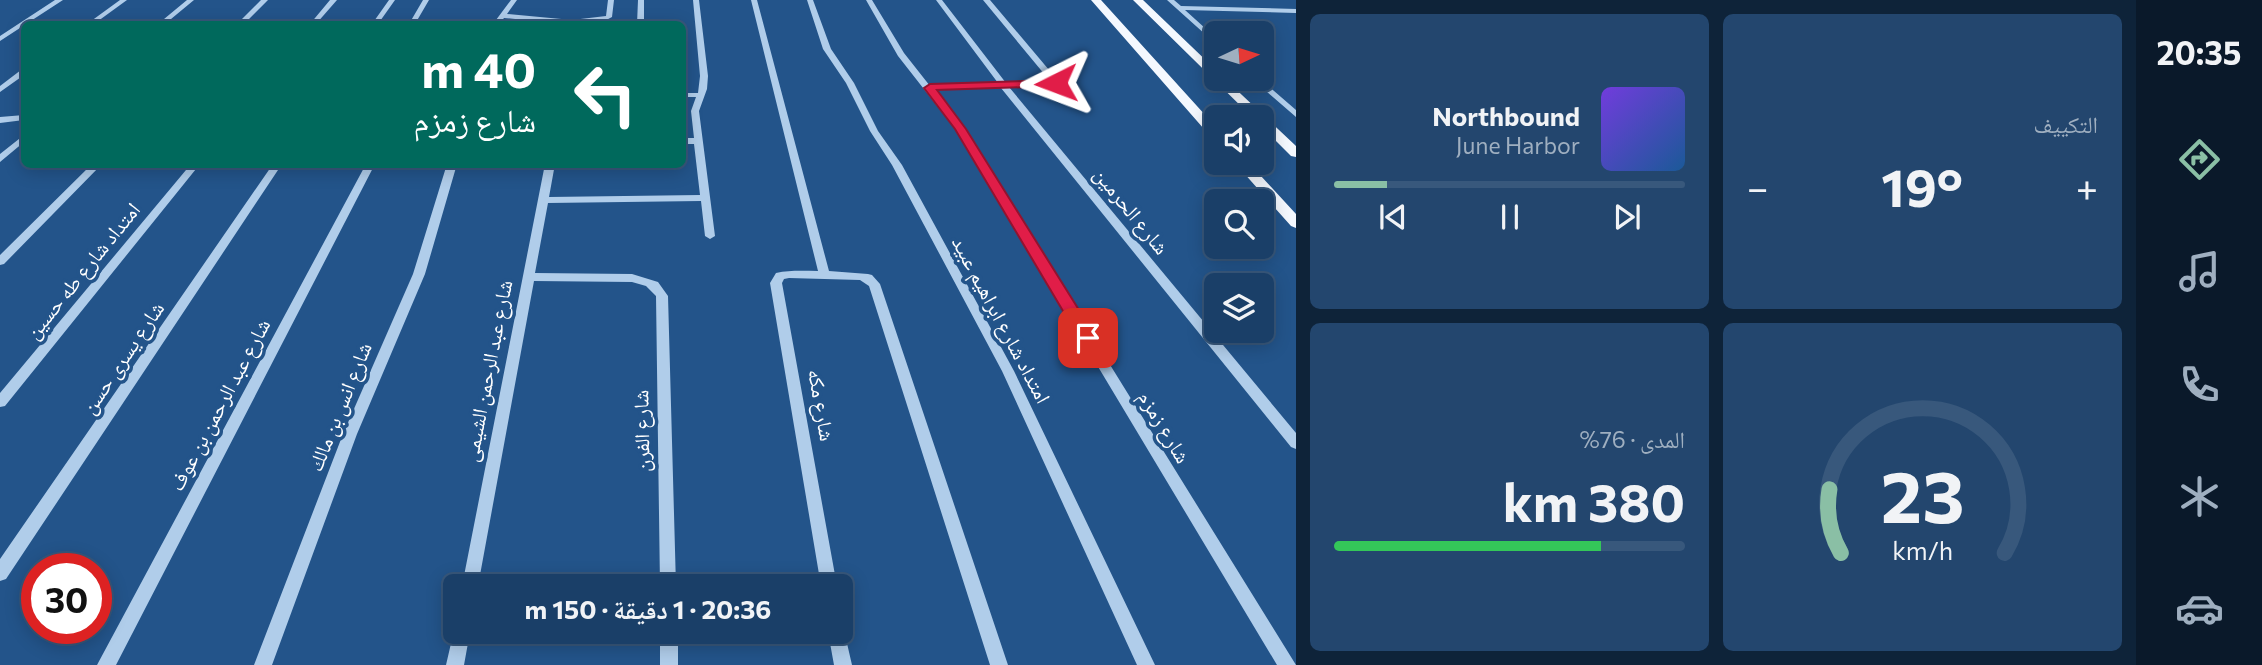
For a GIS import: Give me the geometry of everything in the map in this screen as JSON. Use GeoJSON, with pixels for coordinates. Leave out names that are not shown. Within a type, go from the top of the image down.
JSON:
{"type":"FeatureCollection","features":[{"type":"Feature","properties":{"kind":"main road"},"geometry":{"type":"LineString","coordinates":[[1096,0],[1204,121]]}},
{"type":"Feature","properties":{"kind":"main road"},"geometry":{"type":"LineString","coordinates":[[1138,0],[1204,64]]}},
{"type":"Feature","properties":{"kind":"main road"},"geometry":{"type":"LineString","coordinates":[[1232,91],[1246,105]]}},
{"type":"Feature","properties":{"kind":"main road"},"geometry":{"type":"LineString","coordinates":[[1274,132],[1296,153]]}},
{"type":"Feature","properties":{"kind":"main road"},"geometry":{"type":"LineString","coordinates":[[1253,175],[1296,223]]}},
{"type":"Feature","properties":{"kind":"street"},"geometry":{"type":"LineString","coordinates":[[28,21],[60,0]]}},
{"type":"Feature","properties":{"kind":"street"},"geometry":{"type":"LineString","coordinates":[[94,21],[124,0]]}},
{"type":"Feature","properties":{"kind":"street"},"geometry":{"type":"LineString","coordinates":[[165,21],[191,0]]}},
{"type":"Feature","properties":{"kind":"street"},"geometry":{"type":"LineString","coordinates":[[243,21],[265,0]]}},
{"type":"Feature","properties":{"kind":"street"},"geometry":{"type":"LineString","coordinates":[[316,21],[334,0]]}},
{"type":"Feature","properties":{"kind":"street"},"geometry":{"type":"LineString","coordinates":[[377,21],[392,0]]}},
{"type":"Feature","properties":{"kind":"street"},"geometry":{"type":"LineString","coordinates":[[414,21],[426,0]]}},
{"type":"Feature","properties":{"kind":"street"},"geometry":{"type":"LineString","coordinates":[[498,21],[514,0]]}},
{"type":"Feature","properties":{"kind":"street"},"geometry":{"type":"LineString","coordinates":[[588,21],[607,18],[611,0]]}},
{"type":"Feature","properties":{"kind":"street"},"geometry":{"type":"LineString","coordinates":[[641,0],[641,21]]}},
{"type":"Feature","properties":{"kind":"street"},"geometry":{"type":"LineString","coordinates":[[696,0],[704,76],[695,111],[710,236]]}},
{"type":"Feature","properties":{"kind":"street"},"geometry":{"type":"LineString","coordinates":[[754,0],[824,274],[860,276],[868,278],[874,284],[999,665]]}},
{"type":"Feature","properties":{"kind":"street","name":"امتداد شارع ابراهيم عبيد"},"geometry":{"type":"LineString","coordinates":[[810,0],[827,49],[850,83],[874,131],[897,164],[1008,371],[1146,665]]}},
{"type":"Feature","properties":{"kind":"street","name":"شارع زمزم"},"geometry":{"type":"LineString","coordinates":[[869,0],[901,54],[930,88],[975,152],[1287,665]]}},
{"type":"Feature","properties":{"kind":"street","name":"شارع الحرمين"},"geometry":{"type":"LineString","coordinates":[[939,0],[1004,86],[1296,443]]}},
{"type":"Feature","properties":{"kind":"street"},"geometry":{"type":"LineString","coordinates":[[930,88],[1051,85],[1056,81],[986,0]]}},
{"type":"Feature","properties":{"kind":"street"},"geometry":{"type":"LineString","coordinates":[[1170,0],[1204,31]]}},
{"type":"Feature","properties":{"kind":"street"},"geometry":{"type":"LineString","coordinates":[[1179,8],[1296,10]]}},
{"type":"Feature","properties":{"kind":"street"},"geometry":{"type":"LineString","coordinates":[[1282,11],[1296,19]]}},
{"type":"Feature","properties":{"kind":"street"},"geometry":{"type":"LineString","coordinates":[[502,16],[555,21]]}},
{"type":"Feature","properties":{"kind":"street"},"geometry":{"type":"LineString","coordinates":[[0,39],[21,25]]}},
{"type":"Feature","properties":{"kind":"street"},"geometry":{"type":"LineString","coordinates":[[0,90],[21,74]]}},
{"type":"Feature","properties":{"kind":"street"},"geometry":{"type":"LineString","coordinates":[[1269,91],[1296,114]]}},
{"type":"Feature","properties":{"kind":"street"},"geometry":{"type":"LineString","coordinates":[[686,95],[701,95]]}},
{"type":"Feature","properties":{"kind":"street"},"geometry":{"type":"LineString","coordinates":[[1285,105],[1296,105]]}},
{"type":"Feature","properties":{"kind":"street"},"geometry":{"type":"LineString","coordinates":[[0,120],[21,118]]}},
{"type":"Feature","properties":{"kind":"street"},"geometry":{"type":"LineString","coordinates":[[0,159],[21,141]]}},
{"type":"Feature","properties":{"kind":"street"},"geometry":{"type":"LineString","coordinates":[[686,141],[699,141]]}},
{"type":"Feature","properties":{"kind":"street"},"geometry":{"type":"LineString","coordinates":[[0,261],[94,168]]}},
{"type":"Feature","properties":{"kind":"street","name":"امتداد شارع طه حسين"},"geometry":{"type":"LineString","coordinates":[[0,402],[193,168]]}},
{"type":"Feature","properties":{"kind":"street","name":"شارع يسرى حسن"},"geometry":{"type":"LineString","coordinates":[[0,573],[275,168]]}},
{"type":"Feature","properties":{"kind":"street","name":"شارع عبد الرحمن بن عوف"},"geometry":{"type":"LineString","coordinates":[[106,665],[369,168]]}},
{"type":"Feature","properties":{"kind":"street","name":"شارع انس بن مالك"},"geometry":{"type":"LineString","coordinates":[[263,665],[350,434],[419,274],[451,168]]}},
{"type":"Feature","properties":{"kind":"street","name":"شارع عبد الرحمن الشيمى"},"geometry":{"type":"LineString","coordinates":[[472,574],[549,168]]}},
{"type":"Feature","properties":{"kind":"street"},"geometry":{"type":"LineString","coordinates":[[543,200],[705,198]]}},
{"type":"Feature","properties":{"kind":"street","name":"شارع مكه"},"geometry":{"type":"LineString","coordinates":[[824,274],[789,274],[780,276],[776,283],[827,574]]}},
{"type":"Feature","properties":{"kind":"street","name":"شارع الفرن"},"geometry":{"type":"LineString","coordinates":[[529,277],[649,281],[659,288],[662,296],[668,574]]}},
{"type":"Feature","properties":{"kind":"street"},"geometry":{"type":"LineString","coordinates":[[455,665],[459,644]]}},
{"type":"Feature","properties":{"kind":"street"},"geometry":{"type":"LineString","coordinates":[[669,644],[670,665]]}},
{"type":"Feature","properties":{"kind":"street"},"geometry":{"type":"LineString","coordinates":[[839,644],[843,665]]}},
{"type":"Feature","properties":{"kind":"route"},"geometry":{"type":"LineString","coordinates":[[1056,83],[930,88],[960,129],[1088,338]]}}]}
